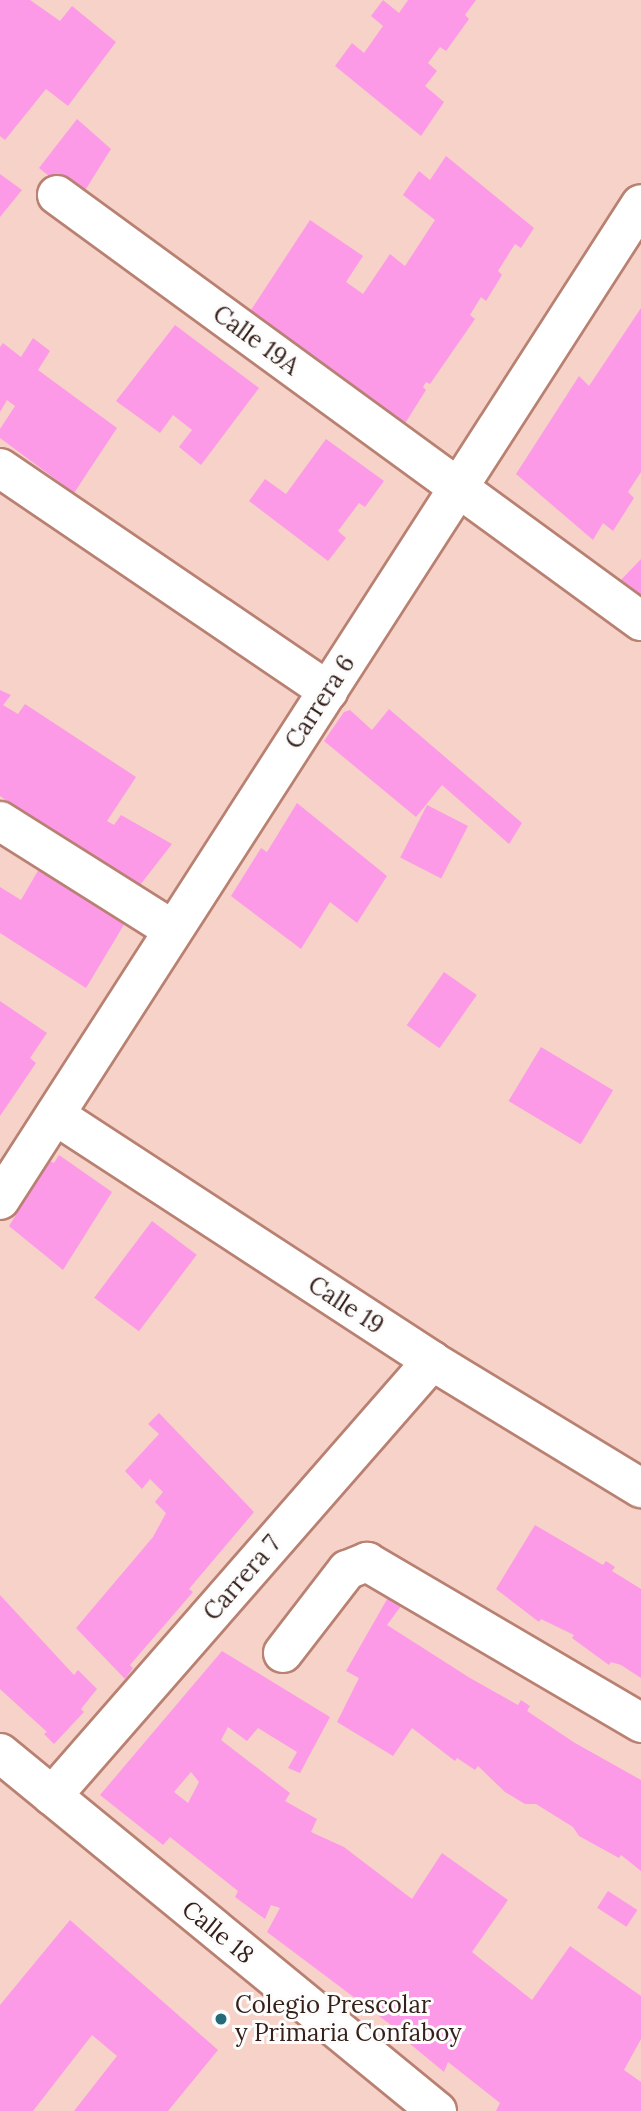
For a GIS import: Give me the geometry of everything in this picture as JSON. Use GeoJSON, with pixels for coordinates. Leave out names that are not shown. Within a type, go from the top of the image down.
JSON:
{"type":"FeatureCollection","features":[{"type":"Feature","properties":{"kind":"street","name":"Calle 19A"},"geometry":{"type":"LineString","coordinates":[[57,195],[641,621]]}},
{"type":"Feature","properties":{"kind":"street","name":"Carrera 6"},"geometry":{"type":"LineString","coordinates":[[0,1200],[328,691],[456,486],[641,204]]}},
{"type":"Feature","properties":{"kind":"street"},"geometry":{"type":"LineString","coordinates":[[0,468],[328,691]]}},
{"type":"Feature","properties":{"kind":"street"},"geometry":{"type":"LineString","coordinates":[[0,821],[173,930]]}},
{"type":"Feature","properties":{"kind":"street","name":"Calle 19"},"geometry":{"type":"LineString","coordinates":[[55,1115],[432,1360],[641,1488]]}},
{"type":"Feature","properties":{"kind":"street","name":"Carrera 7"},"geometry":{"type":"LineString","coordinates":[[52,1796],[432,1360]]}},
{"type":"Feature","properties":{"kind":"street"},"geometry":{"type":"LineString","coordinates":[[283,1653],[347,1570],[367,1562],[641,1723]]}},
{"type":"Feature","properties":{"kind":"street","name":"Calle 18"},"geometry":{"type":"LineString","coordinates":[[0,1753],[437,2111]]}},
{"type":"Feature","properties":{"kind":"building"},"geometry":{"type":"Polygon","coordinates":[[[0,0],[30,0],[60,21],[72,6],[116,42],[68,106],[46,89],[5,140],[0,136],[0,0]]]}},
{"type":"Feature","properties":{"kind":"building"},"geometry":{"type":"Polygon","coordinates":[[[383,0],[399,13],[408,0],[476,0],[465,15],[469,19],[446,51],[440,47],[428,63],[437,71],[425,86],[444,102],[421,136],[335,66],[352,43],[364,53],[383,26],[371,16],[383,0]]]}},
{"type":"Feature","properties":{"kind":"building"},"geometry":{"type":"Polygon","coordinates":[[[77,119],[111,149],[79,200],[39,168],[77,119]]]}},
{"type":"Feature","properties":{"kind":"building"},"geometry":{"type":"Polygon","coordinates":[[[446,156],[534,228],[521,248],[515,244],[498,271],[502,275],[486,301],[481,297],[470,315],[475,319],[430,384],[426,382],[423,387],[426,390],[404,425],[249,313],[310,220],[363,256],[346,282],[363,294],[390,254],[405,266],[435,220],[403,195],[419,171],[430,180],[446,156]]]}},
{"type":"Feature","properties":{"kind":"building"},"geometry":{"type":"Polygon","coordinates":[[[0,174],[22,190],[0,217],[0,174]]]}},
{"type":"Feature","properties":{"kind":"building"},"geometry":{"type":"Polygon","coordinates":[[[641,308],[641,472],[628,492],[634,498],[613,531],[603,523],[593,540],[516,474],[579,376],[589,386],[641,308]]]}},
{"type":"Feature","properties":{"kind":"building"},"geometry":{"type":"Polygon","coordinates":[[[175,325],[259,388],[201,465],[179,447],[192,430],[173,415],[160,433],[116,401],[175,325]]]}},
{"type":"Feature","properties":{"kind":"building"},"geometry":{"type":"Polygon","coordinates":[[[33,338],[50,351],[38,370],[117,428],[74,493],[0,438],[0,429],[15,406],[7,400],[0,412],[0,347],[3,343],[21,357],[33,338]]]}},
{"type":"Feature","properties":{"kind":"building"},"geometry":{"type":"Polygon","coordinates":[[[326,439],[384,481],[365,507],[359,503],[338,531],[346,538],[328,561],[249,501],[265,479],[286,494],[326,439]]]}},
{"type":"Feature","properties":{"kind":"building"},"geometry":{"type":"Polygon","coordinates":[[[641,559],[641,603],[619,582],[641,559]]]}},
{"type":"Feature","properties":{"kind":"building"},"geometry":{"type":"Polygon","coordinates":[[[0,690],[11,695],[3,705],[18,714],[25,704],[136,777],[107,821],[114,825],[121,815],[172,844],[133,894],[0,796],[0,690]]]}},
{"type":"Feature","properties":{"kind":"building"},"geometry":{"type":"Polygon","coordinates":[[[389,709],[522,823],[509,844],[442,785],[416,817],[324,741],[344,712],[350,710],[372,730],[389,709]]]}},
{"type":"Feature","properties":{"kind":"building"},"geometry":{"type":"Polygon","coordinates":[[[297,803],[387,876],[357,923],[330,902],[301,949],[231,896],[261,848],[267,852],[297,803]]]}},
{"type":"Feature","properties":{"kind":"building"},"geometry":{"type":"Polygon","coordinates":[[[427,805],[468,826],[441,878],[400,858],[427,805]]]}},
{"type":"Feature","properties":{"kind":"building"},"geometry":{"type":"Polygon","coordinates":[[[39,869],[125,923],[86,988],[0,933],[0,887],[21,900],[39,869]]]}},
{"type":"Feature","properties":{"kind":"building"},"geometry":{"type":"Polygon","coordinates":[[[444,972],[477,995],[439,1048],[407,1025],[444,972]]]}},
{"type":"Feature","properties":{"kind":"building"},"geometry":{"type":"Polygon","coordinates":[[[0,1001],[47,1033],[30,1058],[36,1063],[0,1116],[0,1001]]]}},
{"type":"Feature","properties":{"kind":"building"},"geometry":{"type":"Polygon","coordinates":[[[541,1047],[613,1090],[581,1144],[509,1101],[541,1047]]]}},
{"type":"Feature","properties":{"kind":"building"},"geometry":{"type":"Polygon","coordinates":[[[59,1155],[112,1192],[63,1270],[9,1226],[49,1161],[54,1163],[59,1155]]]}},
{"type":"Feature","properties":{"kind":"building"},"geometry":{"type":"Polygon","coordinates":[[[152,1221],[197,1255],[139,1331],[94,1298],[152,1221]]]}},
{"type":"Feature","properties":{"kind":"building"},"geometry":{"type":"Polygon","coordinates":[[[159,1413],[254,1512],[189,1589],[193,1592],[130,1665],[133,1668],[125,1679],[76,1628],[153,1537],[166,1513],[155,1502],[163,1492],[150,1479],[142,1489],[125,1471],[159,1434],[148,1424],[159,1413]]]}},
{"type":"Feature","properties":{"kind":"building"},"geometry":{"type":"Polygon","coordinates":[[[535,1525],[603,1565],[606,1561],[615,1567],[612,1571],[641,1589],[641,1678],[621,1665],[611,1662],[609,1665],[572,1638],[574,1635],[541,1619],[539,1622],[496,1589],[535,1525]]]}},
{"type":"Feature","properties":{"kind":"building"},"geometry":{"type":"Polygon","coordinates":[[[390,1594],[404,1602],[387,1625],[518,1705],[521,1700],[530,1706],[527,1711],[575,1743],[641,1780],[641,1871],[621,1855],[619,1858],[579,1836],[573,1827],[536,1804],[525,1804],[505,1792],[478,1766],[475,1770],[457,1758],[455,1761],[412,1728],[393,1756],[337,1722],[359,1678],[346,1671],[390,1594]]]}},
{"type":"Feature","properties":{"kind":"building"},"geometry":{"type":"Polygon","coordinates":[[[0,1595],[74,1675],[78,1670],[97,1689],[81,1709],[84,1712],[54,1744],[44,1734],[47,1732],[0,1689],[0,1595]]]}},
{"type":"Feature","properties":{"kind":"building"},"geometry":{"type":"Polygon","coordinates":[[[222,1651],[330,1717],[300,1773],[288,1768],[297,1752],[258,1728],[247,1741],[228,1727],[221,1740],[290,1793],[285,1801],[317,1819],[311,1832],[344,1847],[412,1899],[442,1853],[508,1900],[472,1952],[532,2000],[570,1946],[641,1996],[641,2039],[624,2070],[641,2082],[641,2111],[496,2111],[500,2103],[448,2062],[444,2072],[409,2043],[411,2040],[267,1932],[280,1908],[271,1905],[265,1919],[235,1897],[238,1891],[170,1837],[163,1845],[100,1795],[222,1651]],[[191,1772],[174,1792],[188,1803],[199,1782],[191,1772]]]}},
{"type":"Feature","properties":{"kind":"building"},"geometry":{"type":"Polygon","coordinates":[[[608,1891],[637,1910],[626,1927],[597,1908],[608,1891]]]}},
{"type":"Feature","properties":{"kind":"building"},"geometry":{"type":"Polygon","coordinates":[[[70,1920],[218,2050],[168,2111],[74,2111],[117,2056],[92,2035],[33,2111],[0,2111],[0,2005],[70,1920]]]}},
{"type":"Feature","properties":{"kind":"place","name":"Colegio Prescolar y Primaria Confaboy"},"geometry":{"type":"Point","coordinates":[221,2019]}}]}
